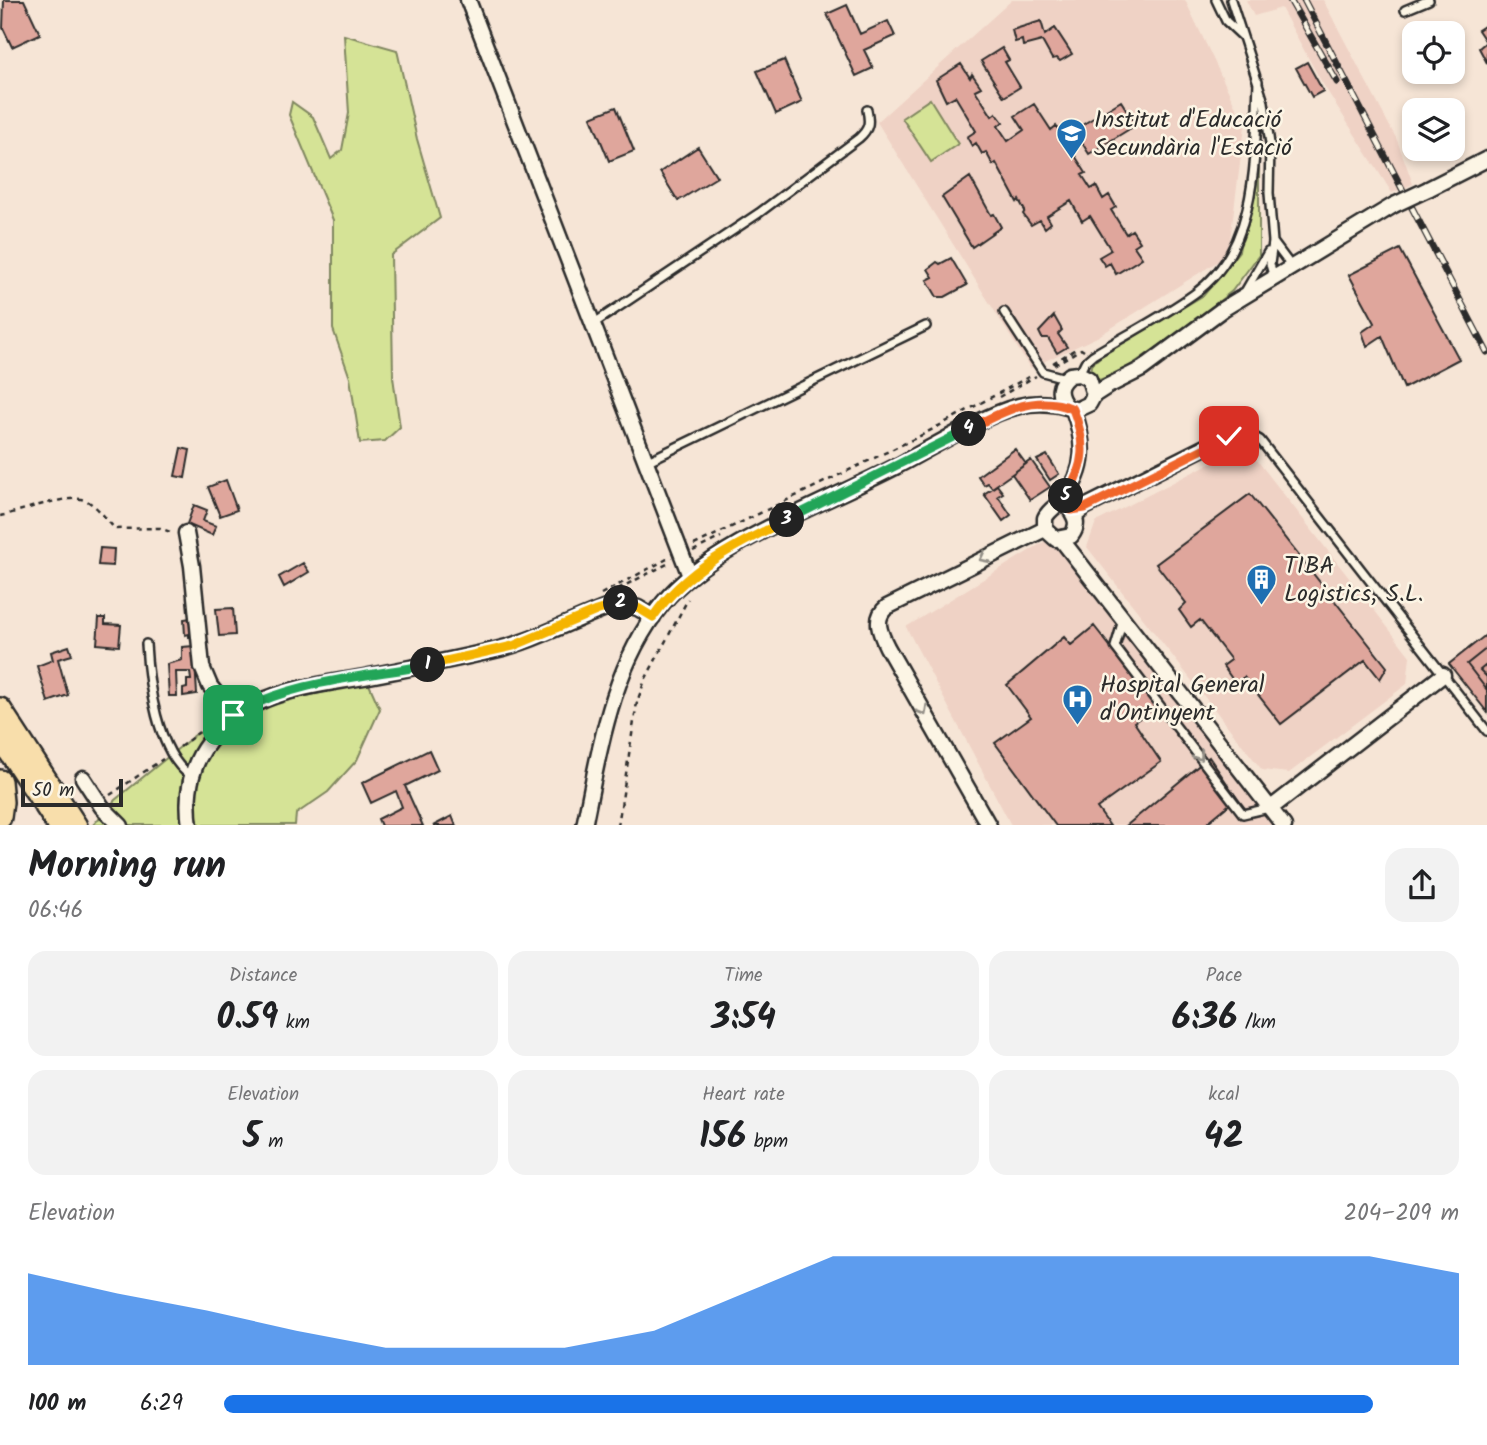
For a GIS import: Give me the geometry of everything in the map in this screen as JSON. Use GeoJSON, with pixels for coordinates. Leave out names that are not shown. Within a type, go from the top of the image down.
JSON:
{"type":"FeatureCollection","features":[{"type":"Feature","properties":{"kind":"main road"},"geometry":{"type":"LineString","coordinates":[[0,709],[76,825]]}},
{"type":"Feature","properties":{"kind":"main road"},"geometry":{"type":"LineString","coordinates":[[0,737],[59,825]]}},
{"type":"Feature","properties":{"kind":"main road"},"geometry":{"type":"LineString","coordinates":[[0,781],[0,817]]}},
{"type":"Feature","properties":{"kind":"street"},"geometry":{"type":"LineString","coordinates":[[468,0],[644,463],[690,576]]}},
{"type":"Feature","properties":{"kind":"street"},"geometry":{"type":"LineString","coordinates":[[584,825],[607,715],[626,664],[663,603],[690,576],[730,549],[1003,411],[1041,402],[1071,404],[1093,390],[1108,386],[1142,369],[1191,331],[1291,266],[1394,205],[1487,159]]}},
{"type":"Feature","properties":{"kind":"street"},"geometry":{"type":"LineString","coordinates":[[1093,390],[1085,376],[1072,376],[1071,404],[1081,426],[1083,453],[1070,508],[1076,527],[1067,536],[1051,537],[1045,529],[1047,512],[1070,508],[1221,439],[1245,432]]}},
{"type":"Feature","properties":{"kind":"street"},"geometry":{"type":"LineString","coordinates":[[989,825],[887,647],[879,628],[879,618],[887,607],[1045,529]]}},
{"type":"Feature","properties":{"kind":"street"},"geometry":{"type":"LineString","coordinates":[[186,533],[202,667],[209,686],[233,715]]}},
{"type":"Feature","properties":{"kind":"street"},"geometry":{"type":"LineString","coordinates":[[1067,536],[1071,553],[1284,825]]}},
{"type":"Feature","properties":{"kind":"street"},"geometry":{"type":"LineString","coordinates":[[190,825],[188,801],[191,776],[212,737],[233,715],[258,702],[283,694],[513,646],[620,603],[638,608],[653,617]]}},
{"type":"Feature","properties":{"kind":"street"},"geometry":{"type":"LineString","coordinates":[[1270,808],[1443,675]]}},
{"type":"Feature","properties":{"kind":"street"},"geometry":{"type":"LineString","coordinates":[[83,778],[99,802],[121,825]]}},
{"type":"Feature","properties":{"kind":"lane"},"geometry":{"type":"LineString","coordinates":[[1216,0],[1226,21],[1242,36]]}},
{"type":"Feature","properties":{"kind":"lane"},"geometry":{"type":"LineString","coordinates":[[1231,0],[1258,81],[1270,144],[1269,193],[1273,242],[1270,264],[1273,275],[1276,276]]}},
{"type":"Feature","properties":{"kind":"lane"},"geometry":{"type":"LineString","coordinates":[[1405,10],[1429,0]]}},
{"type":"Feature","properties":{"kind":"lane"},"geometry":{"type":"LineString","coordinates":[[1004,312],[1042,370],[1052,376],[1072,376],[1093,355],[1196,293],[1217,273],[1233,248],[1247,208],[1254,172],[1258,81]]}},
{"type":"Feature","properties":{"kind":"lane"},"geometry":{"type":"LineString","coordinates":[[592,325],[759,213],[850,145],[867,130],[870,120],[867,110]]}},
{"type":"Feature","properties":{"kind":"lane"},"geometry":{"type":"LineString","coordinates":[[1273,242],[1291,266]]}},
{"type":"Feature","properties":{"kind":"lane"},"geometry":{"type":"LineString","coordinates":[[1241,298],[1262,266],[1273,242]]}},
{"type":"Feature","properties":{"kind":"lane"},"geometry":{"type":"LineString","coordinates":[[644,463],[926,326]]}},
{"type":"Feature","properties":{"kind":"lane"},"geometry":{"type":"LineString","coordinates":[[1245,432],[1260,440],[1487,731]]}},
{"type":"Feature","properties":{"kind":"lane"},"geometry":{"type":"LineString","coordinates":[[1124,620],[1115,647],[1243,814],[1270,808]]}},
{"type":"Feature","properties":{"kind":"lane"},"geometry":{"type":"LineString","coordinates":[[146,644],[156,710],[171,753],[191,776]]}},
{"type":"Feature","properties":{"kind":"path"},"geometry":{"type":"LineString","coordinates":[[600,594],[922,435],[1077,348]]}},
{"type":"Feature","properties":{"kind":"path"},"geometry":{"type":"LineString","coordinates":[[0,516],[36,505],[79,498],[91,504],[115,529],[160,528],[171,533],[186,533]]}},
{"type":"Feature","properties":{"kind":"path"},"geometry":{"type":"LineString","coordinates":[[597,599],[681,554],[721,537],[730,549]]}},
{"type":"Feature","properties":{"kind":"path"},"geometry":{"type":"LineString","coordinates":[[618,825],[637,702],[645,680],[690,595]]}},
{"type":"Feature","properties":{"kind":"path"},"geometry":{"type":"LineString","coordinates":[[99,802],[206,726]]}},
{"type":"Feature","properties":{"kind":"shaded area","name":"Institut d'Educació Secundària l'Estació"},"geometry":{"type":"Polygon","coordinates":[[[1012,0],[1185,0],[1245,126],[1228,255],[1097,337],[1030,368],[877,122],[1012,0]]]}},
{"type":"Feature","properties":{"kind":"shaded area"},"geometry":{"type":"Polygon","coordinates":[[[1246,0],[1323,0],[1397,140],[1402,161],[1405,161],[1413,184],[1392,193],[1321,81],[1281,8],[1254,16],[1246,0]]]}},
{"type":"Feature","properties":{"kind":"shaded area"},"geometry":{"type":"Polygon","coordinates":[[[1230,453],[1257,460],[1410,656],[1407,684],[1289,773],[1262,770],[1087,547],[1096,522],[1230,453]]]}},
{"type":"Feature","properties":{"kind":"shaded area","name":"Hospital General d'Ontinyent"},"geometry":{"type":"Polygon","coordinates":[[[1050,538],[1272,825],[1011,825],[906,627],[1050,538]]]}},
{"type":"Feature","properties":{"kind":"green space"},"geometry":{"type":"Polygon","coordinates":[[[344,35],[397,50],[417,139],[440,218],[391,255],[393,377],[400,427],[385,441],[360,443],[350,378],[333,329],[333,220],[289,115],[292,102],[313,117],[331,159],[342,150],[349,113],[344,35]]]}},
{"type":"Feature","properties":{"kind":"green space"},"geometry":{"type":"Polygon","coordinates":[[[930,99],[958,144],[931,162],[902,118],[930,99]]]}},
{"type":"Feature","properties":{"kind":"green space"},"geometry":{"type":"Polygon","coordinates":[[[1259,121],[1259,255],[1232,291],[1188,326],[1121,372],[1099,380],[1090,376],[1091,365],[1101,356],[1204,295],[1239,251],[1255,174],[1259,121]]]}},
{"type":"Feature","properties":{"kind":"green space"},"geometry":{"type":"Polygon","coordinates":[[[368,682],[380,709],[357,760],[328,792],[296,814],[295,825],[93,825],[115,800],[196,734],[272,704],[368,682]]]}},
{"type":"Feature","properties":{"kind":"building"},"geometry":{"type":"Polygon","coordinates":[[[4,0],[24,0],[40,34],[12,47],[3,28],[4,0]]]}},
{"type":"Feature","properties":{"kind":"building"},"geometry":{"type":"Polygon","coordinates":[[[847,5],[860,34],[888,21],[895,36],[864,50],[873,68],[856,76],[827,14],[847,5]]]}},
{"type":"Feature","properties":{"kind":"building"},"geometry":{"type":"Polygon","coordinates":[[[1041,21],[1045,35],[1055,28],[1072,54],[1060,61],[1057,58],[1052,59],[1042,41],[1023,46],[1022,40],[1015,42],[1012,30],[1041,21]]]}},
{"type":"Feature","properties":{"kind":"building"},"geometry":{"type":"Polygon","coordinates":[[[1486,25],[1487,63],[1479,48],[1486,42],[1478,30],[1486,25]]]}},
{"type":"Feature","properties":{"kind":"building"},"geometry":{"type":"Polygon","coordinates":[[[1002,48],[1009,60],[1005,62],[1020,87],[1004,97],[981,61],[1002,48]]]}},
{"type":"Feature","properties":{"kind":"building"},"geometry":{"type":"Polygon","coordinates":[[[784,60],[802,102],[776,114],[757,71],[784,60]]]}},
{"type":"Feature","properties":{"kind":"building"},"geometry":{"type":"Polygon","coordinates":[[[1307,62],[1323,91],[1312,97],[1296,68],[1307,62]]]}},
{"type":"Feature","properties":{"kind":"building"},"geometry":{"type":"Polygon","coordinates":[[[961,64],[970,78],[972,74],[981,87],[975,90],[992,116],[996,113],[1003,122],[998,126],[1008,141],[1024,130],[1015,116],[1034,104],[1051,130],[1056,126],[1086,173],[1082,175],[1091,189],[1096,186],[1103,199],[1109,195],[1116,207],[1111,210],[1126,234],[1132,230],[1140,242],[1134,246],[1142,258],[1116,274],[1110,263],[1105,266],[1099,257],[1111,250],[1090,216],[1082,221],[1071,201],[1047,216],[1051,223],[1045,228],[1040,220],[1031,225],[996,163],[993,165],[986,152],[982,154],[976,143],[972,146],[967,137],[976,131],[955,96],[946,101],[936,80],[961,64]]]}},
{"type":"Feature","properties":{"kind":"building"},"geometry":{"type":"Polygon","coordinates":[[[1121,101],[1136,125],[1089,154],[1074,130],[1121,101]]]}},
{"type":"Feature","properties":{"kind":"building"},"geometry":{"type":"Polygon","coordinates":[[[616,107],[634,151],[609,161],[591,117],[616,107]]]}},
{"type":"Feature","properties":{"kind":"building"},"geometry":{"type":"Polygon","coordinates":[[[698,147],[717,177],[678,201],[660,172],[698,147]]]}},
{"type":"Feature","properties":{"kind":"building"},"geometry":{"type":"Polygon","coordinates":[[[970,177],[991,215],[994,214],[1001,227],[972,247],[942,197],[970,177]]]}},
{"type":"Feature","properties":{"kind":"building"},"geometry":{"type":"Polygon","coordinates":[[[1400,249],[1459,359],[1404,388],[1382,336],[1367,346],[1362,332],[1375,323],[1349,275],[1400,249]]]}},
{"type":"Feature","properties":{"kind":"building"},"geometry":{"type":"Polygon","coordinates":[[[951,258],[967,285],[945,297],[937,297],[927,280],[933,277],[928,269],[937,262],[940,264],[951,258]]]}},
{"type":"Feature","properties":{"kind":"building"},"geometry":{"type":"Polygon","coordinates":[[[1054,316],[1062,330],[1058,334],[1067,347],[1057,353],[1048,338],[1042,338],[1039,332],[1054,316]]]}},
{"type":"Feature","properties":{"kind":"building"},"geometry":{"type":"Polygon","coordinates":[[[181,448],[190,450],[185,478],[175,476],[181,448]]]}},
{"type":"Feature","properties":{"kind":"building"},"geometry":{"type":"Polygon","coordinates":[[[1015,449],[1026,464],[992,488],[988,483],[984,485],[978,476],[1015,449]]]}},
{"type":"Feature","properties":{"kind":"building"},"geometry":{"type":"Polygon","coordinates":[[[1047,455],[1059,474],[1050,480],[1037,460],[1047,455]]]}},
{"type":"Feature","properties":{"kind":"building"},"geometry":{"type":"Polygon","coordinates":[[[1031,460],[1050,487],[1030,500],[1012,474],[1031,460]]]}},
{"type":"Feature","properties":{"kind":"building"},"geometry":{"type":"Polygon","coordinates":[[[226,480],[237,510],[220,516],[208,487],[226,480]]]}},
{"type":"Feature","properties":{"kind":"building"},"geometry":{"type":"Polygon","coordinates":[[[997,485],[1003,493],[998,496],[1011,515],[1003,521],[984,494],[997,485]]]}},
{"type":"Feature","properties":{"kind":"building","name":"TIBA Logistics, S.L."},"geometry":{"type":"Polygon","coordinates":[[[1250,494],[1387,667],[1380,679],[1365,660],[1281,724],[1244,677],[1235,683],[1223,666],[1231,660],[1200,620],[1191,627],[1179,610],[1186,603],[1156,564],[1250,494]]]}},
{"type":"Feature","properties":{"kind":"building"},"geometry":{"type":"Polygon","coordinates":[[[194,505],[207,510],[203,521],[216,526],[212,535],[187,524],[194,505]]]}},
{"type":"Feature","properties":{"kind":"building"},"geometry":{"type":"Polygon","coordinates":[[[100,548],[114,549],[113,566],[98,565],[100,548]]]}},
{"type":"Feature","properties":{"kind":"building"},"geometry":{"type":"Polygon","coordinates":[[[303,563],[309,572],[284,587],[279,577],[303,563]]]}},
{"type":"Feature","properties":{"kind":"building"},"geometry":{"type":"Polygon","coordinates":[[[233,608],[235,635],[219,636],[216,609],[233,608]]]}},
{"type":"Feature","properties":{"kind":"building"},"geometry":{"type":"Polygon","coordinates":[[[99,618],[105,618],[105,624],[121,625],[119,646],[97,644],[99,618]]]}},
{"type":"Feature","properties":{"kind":"building"},"geometry":{"type":"Polygon","coordinates":[[[191,618],[193,637],[189,637],[189,634],[185,635],[184,619],[191,618]]]}},
{"type":"Feature","properties":{"kind":"building"},"geometry":{"type":"Polygon","coordinates":[[[1094,626],[1157,706],[1134,722],[1161,762],[1097,808],[1109,825],[1055,825],[995,743],[1031,717],[1007,685],[1064,637],[1071,645],[1094,626]]]}},
{"type":"Feature","properties":{"kind":"building"},"geometry":{"type":"Polygon","coordinates":[[[1487,634],[1487,712],[1449,664],[1487,634]]]}},
{"type":"Feature","properties":{"kind":"building"},"geometry":{"type":"Polygon","coordinates":[[[69,646],[72,655],[58,659],[68,695],[48,702],[37,666],[53,660],[51,652],[69,646]]]}},
{"type":"Feature","properties":{"kind":"building"},"geometry":{"type":"Polygon","coordinates":[[[194,646],[197,694],[183,696],[187,680],[191,680],[190,672],[176,672],[177,696],[169,696],[167,664],[182,660],[182,647],[194,646]]]}},
{"type":"Feature","properties":{"kind":"building"},"geometry":{"type":"Polygon","coordinates":[[[1487,648],[1487,669],[1485,666],[1480,670],[1487,677],[1487,690],[1467,664],[1487,648]]]}},
{"type":"Feature","properties":{"kind":"building"},"geometry":{"type":"Polygon","coordinates":[[[429,750],[438,770],[405,786],[423,825],[381,825],[378,819],[402,807],[396,791],[371,803],[362,783],[429,750]]]}},
{"type":"Feature","properties":{"kind":"building"},"geometry":{"type":"Polygon","coordinates":[[[1209,757],[1237,798],[1208,822],[1210,825],[1127,825],[1209,757]]]}},
{"type":"Feature","properties":{"kind":"building"},"geometry":{"type":"Polygon","coordinates":[[[452,816],[456,825],[435,825],[452,816]]]}},
{"type":"Feature","properties":{"kind":"railway"},"geometry":{"type":"LineString","coordinates":[[1290,0],[1337,82]]}},
{"type":"Feature","properties":{"kind":"railway"},"geometry":{"type":"LineString","coordinates":[[1304,0],[1487,352]]}},
{"type":"Feature","properties":{"kind":"place","name":"Institut d'Educació Secundària l'Estació"},"geometry":{"type":"Point","coordinates":[1071,161]}},
{"type":"Feature","properties":{"kind":"place","name":"TIBA Logistics, S.L."},"geometry":{"type":"Point","coordinates":[1261,607]}},
{"type":"Feature","properties":{"kind":"place","name":"Hospital General d'Ontinyent"},"geometry":{"type":"Point","coordinates":[1077,726]}},
{"type":"Feature","properties":{"kind":"route"},"geometry":{"type":"LineString","coordinates":[[233,715],[258,702],[311,687],[513,646],[620,603],[638,608],[653,617],[690,576],[733,547],[1003,411],[1018,406],[1041,402],[1073,409],[1081,426],[1083,453],[1076,480],[1064,498],[1071,510],[1085,508],[1229,436]]}}]}
